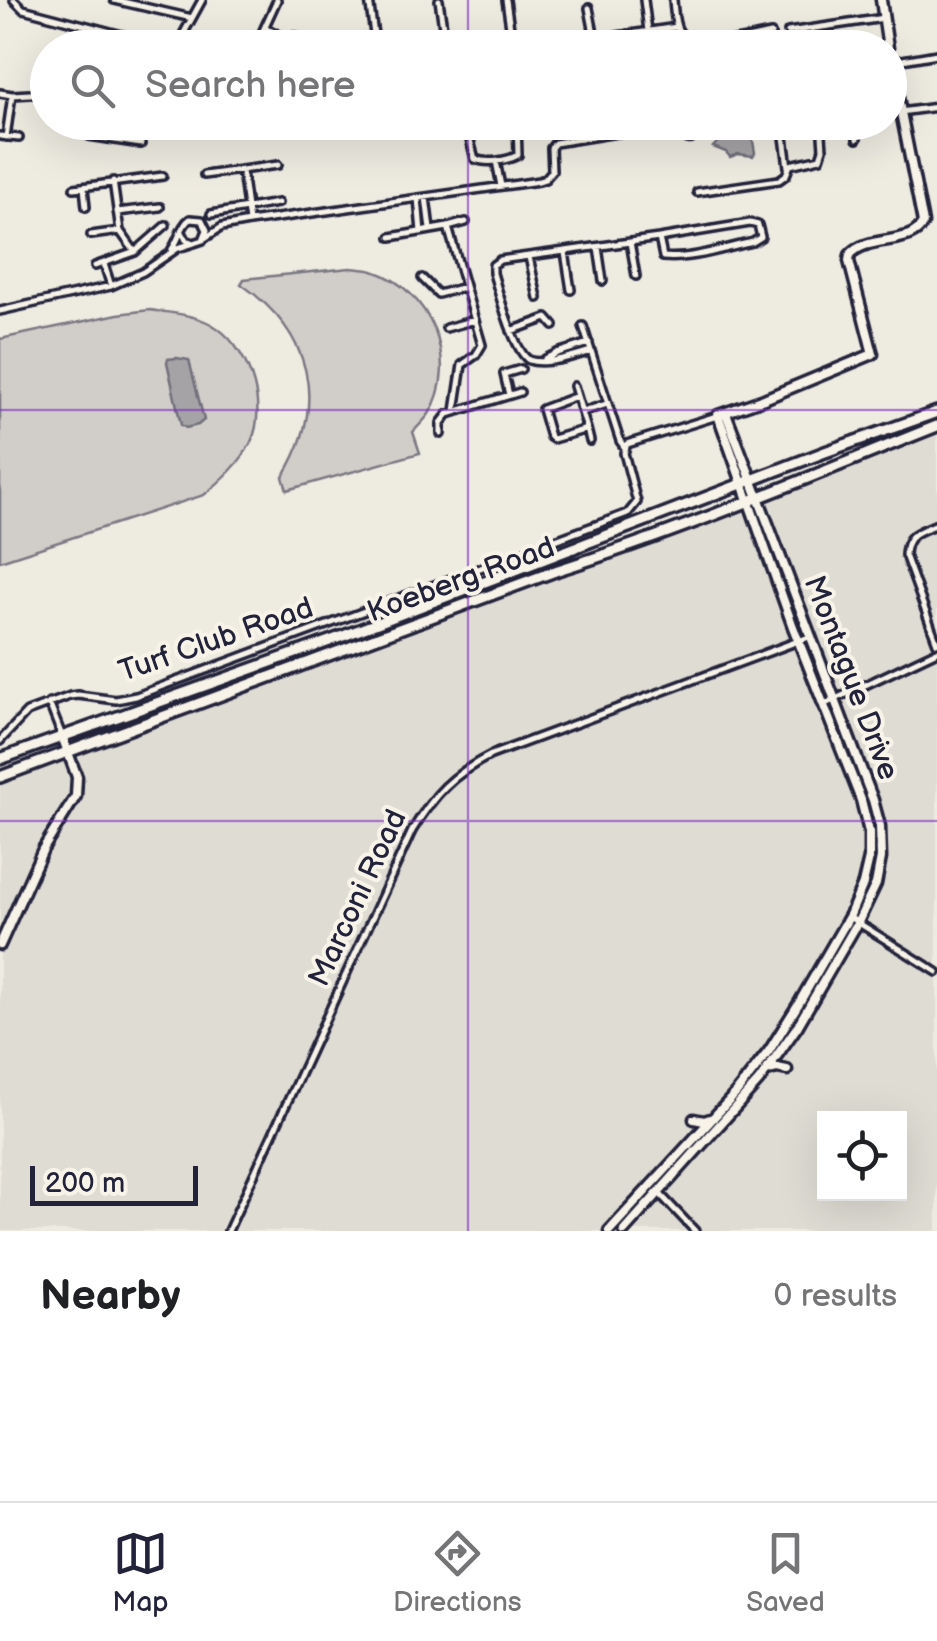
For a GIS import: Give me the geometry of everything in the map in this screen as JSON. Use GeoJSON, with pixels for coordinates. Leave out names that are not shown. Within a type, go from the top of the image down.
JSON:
{"type":"FeatureCollection","features":[{"type":"Feature","properties":{"kind":"main road"},"geometry":{"type":"LineString","coordinates":[[881,0],[886,30]]}},
{"type":"Feature","properties":{"kind":"main road"},"geometry":{"type":"LineString","coordinates":[[748,482],[722,414],[873,354],[849,256],[856,248],[916,232],[923,225],[906,140]]}},
{"type":"Feature","properties":{"kind":"main road","name":"Koeberg Road"},"geometry":{"type":"LineString","coordinates":[[0,759],[334,640],[937,412]]}},
{"type":"Feature","properties":{"kind":"main road","name":"Koeberg Road"},"geometry":{"type":"LineString","coordinates":[[0,776],[558,570],[640,544],[937,426]]}},
{"type":"Feature","properties":{"kind":"main road","name":"Montague Drive"},"geometry":{"type":"LineString","coordinates":[[610,1231],[734,1112],[766,1071],[797,1027],[858,922],[876,884],[881,858],[874,800],[760,498],[748,482]]}},
{"type":"Feature","properties":{"kind":"main road","name":"Montague Drive"},"geometry":{"type":"LineString","coordinates":[[624,1231],[776,1041],[849,917],[859,897],[869,858],[869,832],[861,800],[748,502],[748,482]]}},
{"type":"Feature","properties":{"kind":"main road"},"geometry":{"type":"LineString","coordinates":[[0,945],[42,849],[75,799],[77,777],[62,736]]}},
{"type":"Feature","properties":{"kind":"main road"},"geometry":{"type":"LineString","coordinates":[[766,1071],[786,1070]]}},
{"type":"Feature","properties":{"kind":"main road"},"geometry":{"type":"LineString","coordinates":[[694,1119],[714,1118]]}},
{"type":"Feature","properties":{"kind":"street"},"geometry":{"type":"LineString","coordinates":[[14,0],[23,9],[103,30]]}},
{"type":"Feature","properties":{"kind":"street"},"geometry":{"type":"LineString","coordinates":[[114,0],[192,18]]}},
{"type":"Feature","properties":{"kind":"street"},"geometry":{"type":"LineString","coordinates":[[185,30],[202,0]]}},
{"type":"Feature","properties":{"kind":"street"},"geometry":{"type":"LineString","coordinates":[[269,30],[265,28],[277,0]]}},
{"type":"Feature","properties":{"kind":"street"},"geometry":{"type":"LineString","coordinates":[[370,0],[374,30]]}},
{"type":"Feature","properties":{"kind":"street"},"geometry":{"type":"LineString","coordinates":[[439,0],[443,30]]}},
{"type":"Feature","properties":{"kind":"street"},"geometry":{"type":"LineString","coordinates":[[506,0],[510,30]]}},
{"type":"Feature","properties":{"kind":"street"},"geometry":{"type":"LineString","coordinates":[[644,0],[648,30]]}},
{"type":"Feature","properties":{"kind":"street"},"geometry":{"type":"LineString","coordinates":[[673,0],[678,30]]}},
{"type":"Feature","properties":{"kind":"street"},"geometry":{"type":"LineString","coordinates":[[589,8],[593,30]]}},
{"type":"Feature","properties":{"kind":"street"},"geometry":{"type":"LineString","coordinates":[[802,30],[884,18]]}},
{"type":"Feature","properties":{"kind":"street"},"geometry":{"type":"LineString","coordinates":[[655,30],[676,27]]}},
{"type":"Feature","properties":{"kind":"street"},"geometry":{"type":"LineString","coordinates":[[907,57],[937,54]]}},
{"type":"Feature","properties":{"kind":"street"},"geometry":{"type":"LineString","coordinates":[[0,92],[30,94]]}},
{"type":"Feature","properties":{"kind":"street"},"geometry":{"type":"LineString","coordinates":[[12,95],[3,137],[19,138]]}},
{"type":"Feature","properties":{"kind":"street"},"geometry":{"type":"LineString","coordinates":[[907,111],[937,107]]}},
{"type":"Feature","properties":{"kind":"street"},"geometry":{"type":"LineString","coordinates":[[115,140],[141,144]]}},
{"type":"Feature","properties":{"kind":"street"},"geometry":{"type":"LineString","coordinates":[[470,140],[479,161],[518,155],[518,140]]}},
{"type":"Feature","properties":{"kind":"street"},"geometry":{"type":"LineString","coordinates":[[0,311],[112,286],[222,227],[545,179],[552,171],[551,148],[555,143],[571,140]]}},
{"type":"Feature","properties":{"kind":"street"},"geometry":{"type":"LineString","coordinates":[[697,192],[779,180],[788,167],[784,140]]}},
{"type":"Feature","properties":{"kind":"street"},"geometry":{"type":"LineString","coordinates":[[788,167],[822,156],[821,140]]}},
{"type":"Feature","properties":{"kind":"street"},"geometry":{"type":"LineString","coordinates":[[204,176],[278,164]]}},
{"type":"Feature","properties":{"kind":"street"},"geometry":{"type":"LineString","coordinates":[[497,166],[501,186]]}},
{"type":"Feature","properties":{"kind":"street"},"geometry":{"type":"LineString","coordinates":[[242,171],[248,222]]}},
{"type":"Feature","properties":{"kind":"street"},"geometry":{"type":"LineString","coordinates":[[74,188],[162,176]]}},
{"type":"Feature","properties":{"kind":"street"},"geometry":{"type":"LineString","coordinates":[[114,181],[120,231],[135,252]]}},
{"type":"Feature","properties":{"kind":"street"},"geometry":{"type":"LineString","coordinates":[[84,187],[86,207]]}},
{"type":"Feature","properties":{"kind":"street"},"geometry":{"type":"LineString","coordinates":[[418,198],[421,232]]}},
{"type":"Feature","properties":{"kind":"street"},"geometry":{"type":"LineString","coordinates":[[426,198],[430,230]]}},
{"type":"Feature","properties":{"kind":"street"},"geometry":{"type":"LineString","coordinates":[[211,214],[278,203]]}},
{"type":"Feature","properties":{"kind":"street"},"geometry":{"type":"LineString","coordinates":[[117,212],[160,207]]}},
{"type":"Feature","properties":{"kind":"street"},"geometry":{"type":"LineString","coordinates":[[171,252],[190,219],[222,227]]}},
{"type":"Feature","properties":{"kind":"street"},"geometry":{"type":"LineString","coordinates":[[202,220],[207,227],[205,238]]}},
{"type":"Feature","properties":{"kind":"street"},"geometry":{"type":"LineString","coordinates":[[391,236],[466,222]]}},
{"type":"Feature","properties":{"kind":"street"},"geometry":{"type":"LineString","coordinates":[[591,351],[555,361],[526,358],[511,331],[493,265],[500,260],[750,223],[758,225],[761,233],[753,242],[668,259],[663,257],[658,238]]}},
{"type":"Feature","properties":{"kind":"street"},"geometry":{"type":"LineString","coordinates":[[95,266],[135,252],[166,225]]}},
{"type":"Feature","properties":{"kind":"street"},"geometry":{"type":"LineString","coordinates":[[448,227],[482,348],[462,365],[455,411]]}},
{"type":"Feature","properties":{"kind":"street"},"geometry":{"type":"LineString","coordinates":[[91,235],[120,231]]}},
{"type":"Feature","properties":{"kind":"street"},"geometry":{"type":"LineString","coordinates":[[182,232],[186,240],[194,243]]}},
{"type":"Feature","properties":{"kind":"street"},"geometry":{"type":"LineString","coordinates":[[630,242],[636,276]]}},
{"type":"Feature","properties":{"kind":"street"},"geometry":{"type":"LineString","coordinates":[[598,247],[603,281]]}},
{"type":"Feature","properties":{"kind":"street"},"geometry":{"type":"LineString","coordinates":[[565,252],[571,290]]}},
{"type":"Feature","properties":{"kind":"street"},"geometry":{"type":"LineString","coordinates":[[530,257],[538,298]]}},
{"type":"Feature","properties":{"kind":"street"},"geometry":{"type":"LineString","coordinates":[[105,263],[112,286]]}},
{"type":"Feature","properties":{"kind":"street"},"geometry":{"type":"LineString","coordinates":[[422,278],[438,294],[465,287]]}},
{"type":"Feature","properties":{"kind":"street"},"geometry":{"type":"LineString","coordinates":[[511,331],[546,318],[554,326]]}},
{"type":"Feature","properties":{"kind":"street"},"geometry":{"type":"LineString","coordinates":[[446,328],[474,320]]}},
{"type":"Feature","properties":{"kind":"street"},"geometry":{"type":"LineString","coordinates":[[583,326],[625,448],[630,442],[722,414]]}},
{"type":"Feature","properties":{"kind":"street"},"geometry":{"type":"LineString","coordinates":[[543,360],[589,343]]}},
{"type":"Feature","properties":{"kind":"street"},"geometry":{"type":"LineString","coordinates":[[509,395],[504,374],[522,368]]}},
{"type":"Feature","properties":{"kind":"street"},"geometry":{"type":"LineString","coordinates":[[574,386],[590,441]]}},
{"type":"Feature","properties":{"kind":"street"},"geometry":{"type":"LineString","coordinates":[[441,434],[448,414],[520,392]]}},
{"type":"Feature","properties":{"kind":"street"},"geometry":{"type":"LineString","coordinates":[[577,396],[544,406],[542,414],[553,439],[587,428]]}},
{"type":"Feature","properties":{"kind":"street"},"geometry":{"type":"LineString","coordinates":[[582,412],[607,404]]}},
{"type":"Feature","properties":{"kind":"street","name":"Turf Club Road"},"geometry":{"type":"LineString","coordinates":[[0,741],[27,712],[49,703],[78,694],[116,700],[136,696],[632,511],[637,502],[625,448]]}},
{"type":"Feature","properties":{"kind":"street"},"geometry":{"type":"LineString","coordinates":[[937,524],[910,538],[905,555],[937,643]]}},
{"type":"Feature","properties":{"kind":"street","name":"Marconi Road"},"geometry":{"type":"LineString","coordinates":[[228,1231],[412,831],[438,792],[454,777],[491,755],[811,636]]}},
{"type":"Feature","properties":{"kind":"street"},"geometry":{"type":"LineString","coordinates":[[822,705],[937,651]]}},
{"type":"Feature","properties":{"kind":"street"},"geometry":{"type":"LineString","coordinates":[[49,703],[62,736]]}},
{"type":"Feature","properties":{"kind":"street"},"geometry":{"type":"LineString","coordinates":[[849,917],[937,972]]}},
{"type":"Feature","properties":{"kind":"street"},"geometry":{"type":"LineString","coordinates":[[655,1190],[694,1231]]}},
{"type":"Feature","properties":{"kind":"shaded area"},"geometry":{"type":"Polygon","coordinates":[[[719,140],[753,140],[755,153],[730,157],[713,147],[719,140]]]}},
{"type":"Feature","properties":{"kind":"shaded area"},"geometry":{"type":"Polygon","coordinates":[[[350,268],[373,271],[393,280],[424,310],[440,351],[438,394],[429,414],[413,432],[420,453],[287,490],[283,477],[306,422],[306,371],[284,324],[241,284],[244,279],[350,268]]]}},
{"type":"Feature","properties":{"kind":"shaded area"},"geometry":{"type":"Polygon","coordinates":[[[150,310],[204,321],[235,345],[256,393],[256,427],[247,450],[204,495],[0,561],[0,339],[150,310]]]}},
{"type":"Feature","properties":{"kind":"shaded area"},"geometry":{"type":"Polygon","coordinates":[[[177,358],[189,360],[204,420],[186,428],[181,425],[167,362],[177,358]]]}},
{"type":"Feature","properties":{"kind":"shaded area"},"geometry":{"type":"Polygon","coordinates":[[[937,429],[937,1231],[0,1231],[0,782],[781,495],[937,429]]]}}]}
